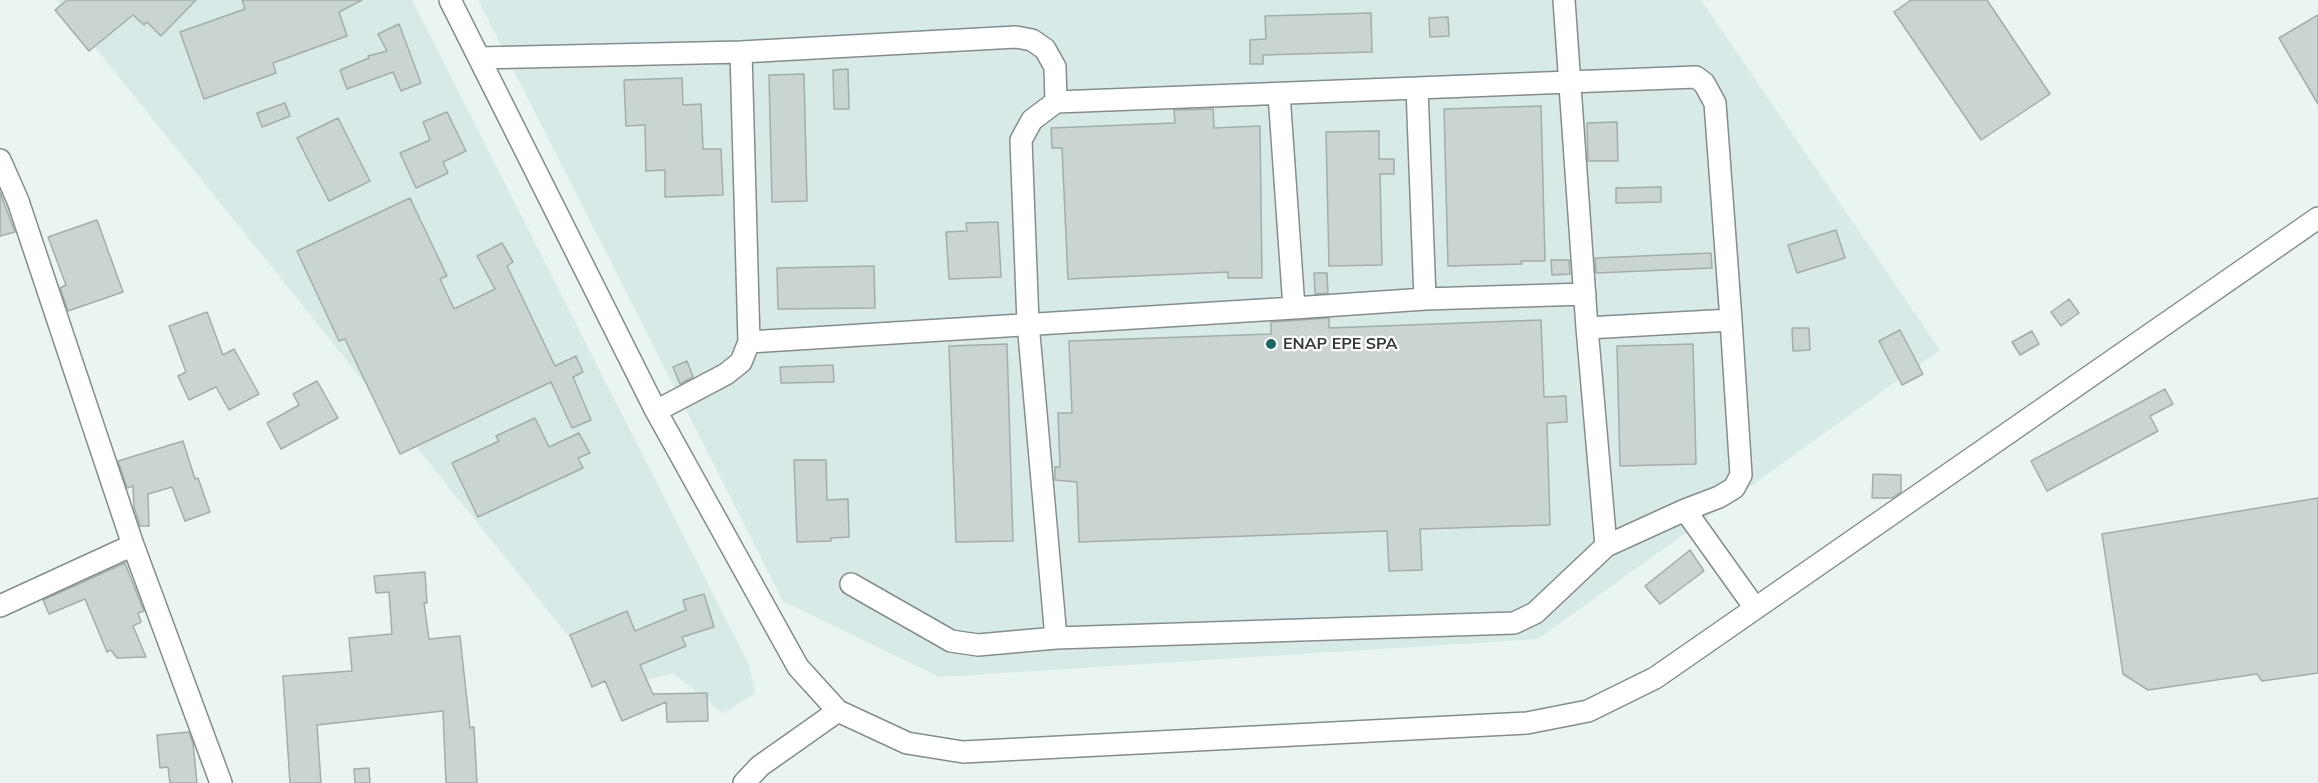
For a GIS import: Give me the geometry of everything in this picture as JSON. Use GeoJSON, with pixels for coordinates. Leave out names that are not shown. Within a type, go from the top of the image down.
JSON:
{"type":"FeatureCollection","features":[{"type":"Feature","properties":{"kind":"street"},"geometry":{"type":"LineString","coordinates":[[450,0],[656,411],[798,667],[838,711],[907,742],[963,752],[1527,723],[1588,711],[1645,682],[1755,608],[2318,218]]}},
{"type":"Feature","properties":{"kind":"street"},"geometry":{"type":"LineString","coordinates":[[1564,0],[1605,546]]}},
{"type":"Feature","properties":{"kind":"street"},"geometry":{"type":"LineString","coordinates":[[479,58],[741,52],[1016,37],[1032,40],[1046,50],[1055,67],[1056,102]]}},
{"type":"Feature","properties":{"kind":"street"},"geometry":{"type":"LineString","coordinates":[[656,411],[726,374],[741,362],[749,342],[741,52]]}},
{"type":"Feature","properties":{"kind":"street"},"geometry":{"type":"LineString","coordinates":[[851,584],[951,641],[978,645],[1056,638],[1514,623],[1535,613],[1605,546],[1727,493],[1734,488],[1741,475],[1715,103],[1711,92],[1696,77],[1056,102],[1032,120],[1021,140],[1028,323],[1056,638]]}},
{"type":"Feature","properties":{"kind":"street"},"geometry":{"type":"LineString","coordinates":[[1417,88],[1425,298]]}},
{"type":"Feature","properties":{"kind":"street"},"geometry":{"type":"LineString","coordinates":[[1279,94],[1294,308]]}},
{"type":"Feature","properties":{"kind":"street"},"geometry":{"type":"LineString","coordinates":[[0,160],[18,201],[134,545],[221,783]]}},
{"type":"Feature","properties":{"kind":"street"},"geometry":{"type":"LineString","coordinates":[[749,342],[1425,298],[1585,294]]}},
{"type":"Feature","properties":{"kind":"street"},"geometry":{"type":"LineString","coordinates":[[1587,328],[1731,320]]}},
{"type":"Feature","properties":{"kind":"street"},"geometry":{"type":"LineString","coordinates":[[1685,510],[1755,608]]}},
{"type":"Feature","properties":{"kind":"street"},"geometry":{"type":"LineString","coordinates":[[0,606],[134,545]]}},
{"type":"Feature","properties":{"kind":"street"},"geometry":{"type":"LineString","coordinates":[[744,783],[760,766],[838,711]]}},
{"type":"Feature","properties":{"kind":"shaded area"},"geometry":{"type":"Polygon","coordinates":[[[57,0],[412,0],[749,665],[755,693],[723,713],[673,673],[611,689],[57,0]]]}},
{"type":"Feature","properties":{"kind":"shaded area"},"geometry":{"type":"Polygon","coordinates":[[[478,0],[1701,0],[1940,350],[1538,639],[939,677],[783,601],[478,0]]]}},
{"type":"Feature","properties":{"kind":"building"},"geometry":{"type":"Polygon","coordinates":[[[67,0],[196,0],[161,36],[147,22],[144,25],[133,15],[89,51],[55,10],[67,0]]]}},
{"type":"Feature","properties":{"kind":"building"},"geometry":{"type":"Polygon","coordinates":[[[242,0],[362,0],[339,12],[347,36],[273,63],[276,73],[204,99],[180,32],[245,9],[242,0]]]}},
{"type":"Feature","properties":{"kind":"building"},"geometry":{"type":"Polygon","coordinates":[[[1911,0],[1987,0],[2050,94],[1981,140],[1894,12],[1911,0]]]}},
{"type":"Feature","properties":{"kind":"building"},"geometry":{"type":"Polygon","coordinates":[[[1371,13],[1372,52],[1263,55],[1263,64],[1250,64],[1250,40],[1266,39],[1265,16],[1371,13]]]}},
{"type":"Feature","properties":{"kind":"building"},"geometry":{"type":"Polygon","coordinates":[[[2318,15],[2318,104],[2279,38],[2318,15]]]}},
{"type":"Feature","properties":{"kind":"building"},"geometry":{"type":"Polygon","coordinates":[[[1448,17],[1449,36],[1430,37],[1429,18],[1448,17]]]}},
{"type":"Feature","properties":{"kind":"building"},"geometry":{"type":"Polygon","coordinates":[[[399,24],[421,83],[401,91],[393,72],[347,89],[340,70],[369,58],[368,56],[387,51],[378,34],[399,24]]]}},
{"type":"Feature","properties":{"kind":"building"},"geometry":{"type":"Polygon","coordinates":[[[848,69],[849,109],[834,109],[833,70],[848,69]]]}},
{"type":"Feature","properties":{"kind":"building"},"geometry":{"type":"Polygon","coordinates":[[[804,74],[807,201],[772,202],[769,75],[804,74]]]}},
{"type":"Feature","properties":{"kind":"building"},"geometry":{"type":"Polygon","coordinates":[[[682,78],[683,105],[701,104],[703,149],[721,149],[723,195],[665,197],[665,170],[646,171],[645,125],[626,126],[624,80],[682,78]]]}},
{"type":"Feature","properties":{"kind":"building"},"geometry":{"type":"Polygon","coordinates":[[[285,103],[290,116],[262,127],[257,113],[285,103]]]}},
{"type":"Feature","properties":{"kind":"building"},"geometry":{"type":"Polygon","coordinates":[[[1541,106],[1545,261],[1521,261],[1522,264],[1448,266],[1444,109],[1541,106]]]}},
{"type":"Feature","properties":{"kind":"building"},"geometry":{"type":"Polygon","coordinates":[[[1213,109],[1214,128],[1260,126],[1262,278],[1228,278],[1228,272],[1068,279],[1062,148],[1052,148],[1051,128],[1175,123],[1174,110],[1213,109]]]}},
{"type":"Feature","properties":{"kind":"building"},"geometry":{"type":"Polygon","coordinates":[[[447,112],[466,151],[443,162],[448,173],[416,188],[400,153],[430,140],[423,122],[447,112]]]}},
{"type":"Feature","properties":{"kind":"building"},"geometry":{"type":"Polygon","coordinates":[[[338,118],[370,181],[329,201],[297,138],[338,118]]]}},
{"type":"Feature","properties":{"kind":"building"},"geometry":{"type":"Polygon","coordinates":[[[1617,122],[1618,161],[1588,161],[1587,123],[1617,122]]]}},
{"type":"Feature","properties":{"kind":"building"},"geometry":{"type":"Polygon","coordinates":[[[1379,131],[1379,159],[1394,159],[1394,174],[1380,174],[1382,265],[1329,266],[1326,132],[1379,131]]]}},
{"type":"Feature","properties":{"kind":"building"},"geometry":{"type":"Polygon","coordinates":[[[1661,187],[1661,202],[1616,203],[1616,188],[1661,187]]]}},
{"type":"Feature","properties":{"kind":"building"},"geometry":{"type":"Polygon","coordinates":[[[0,192],[15,232],[0,236],[0,192]]]}},
{"type":"Feature","properties":{"kind":"building"},"geometry":{"type":"Polygon","coordinates":[[[410,198],[447,276],[440,279],[454,309],[495,289],[477,256],[502,243],[513,262],[507,266],[555,366],[576,356],[583,372],[573,377],[591,420],[572,428],[551,382],[400,454],[345,339],[339,341],[297,251],[410,198]]]}},
{"type":"Feature","properties":{"kind":"building"},"geometry":{"type":"Polygon","coordinates":[[[97,220],[123,292],[68,311],[60,288],[66,285],[48,237],[97,220]]]}},
{"type":"Feature","properties":{"kind":"building"},"geometry":{"type":"Polygon","coordinates":[[[998,222],[1001,277],[949,279],[946,232],[967,231],[966,223],[998,222]]]}},
{"type":"Feature","properties":{"kind":"building"},"geometry":{"type":"Polygon","coordinates":[[[1836,230],[1845,258],[1797,273],[1788,245],[1836,230]]]}},
{"type":"Feature","properties":{"kind":"building"},"geometry":{"type":"Polygon","coordinates":[[[1711,253],[1712,268],[1596,273],[1595,258],[1711,253]]]}},
{"type":"Feature","properties":{"kind":"building"},"geometry":{"type":"Polygon","coordinates":[[[1551,260],[1569,260],[1570,274],[1552,275],[1551,260]]]}},
{"type":"Feature","properties":{"kind":"building"},"geometry":{"type":"Polygon","coordinates":[[[874,266],[875,308],[778,309],[777,268],[874,266]]]}},
{"type":"Feature","properties":{"kind":"building"},"geometry":{"type":"Polygon","coordinates":[[[1314,273],[1327,273],[1328,293],[1315,294],[1314,273]]]}},
{"type":"Feature","properties":{"kind":"building"},"geometry":{"type":"Polygon","coordinates":[[[2069,299],[2079,313],[2061,326],[2051,312],[2069,299]]]}},
{"type":"Feature","properties":{"kind":"building"},"geometry":{"type":"Polygon","coordinates":[[[207,312],[223,355],[234,349],[259,394],[229,410],[216,387],[189,400],[178,376],[186,372],[169,326],[207,312]]]}},
{"type":"Feature","properties":{"kind":"building"},"geometry":{"type":"Polygon","coordinates":[[[1329,318],[1329,328],[1541,320],[1544,397],[1566,396],[1567,422],[1547,423],[1550,525],[1420,529],[1422,570],[1389,571],[1387,531],[1079,542],[1077,482],[1055,480],[1055,467],[1060,467],[1058,413],[1072,413],[1069,341],[1271,334],[1271,322],[1329,318]]]}},
{"type":"Feature","properties":{"kind":"building"},"geometry":{"type":"Polygon","coordinates":[[[1792,328],[1809,328],[1810,350],[1793,351],[1792,328]]]}},
{"type":"Feature","properties":{"kind":"building"},"geometry":{"type":"Polygon","coordinates":[[[1900,330],[1923,374],[1902,385],[1879,341],[1900,330]]]}},
{"type":"Feature","properties":{"kind":"building"},"geometry":{"type":"Polygon","coordinates":[[[2032,331],[2039,344],[2020,355],[2012,342],[2032,331]]]}},
{"type":"Feature","properties":{"kind":"building"},"geometry":{"type":"Polygon","coordinates":[[[1007,344],[1013,541],[956,542],[949,346],[1007,344]]]}},
{"type":"Feature","properties":{"kind":"building"},"geometry":{"type":"Polygon","coordinates":[[[1693,344],[1696,464],[1620,466],[1617,346],[1693,344]]]}},
{"type":"Feature","properties":{"kind":"building"},"geometry":{"type":"Polygon","coordinates":[[[687,361],[693,377],[680,384],[673,367],[687,361]]]}},
{"type":"Feature","properties":{"kind":"building"},"geometry":{"type":"Polygon","coordinates":[[[833,365],[834,382],[781,383],[780,367],[833,365]]]}},
{"type":"Feature","properties":{"kind":"building"},"geometry":{"type":"Polygon","coordinates":[[[317,381],[338,418],[281,449],[267,423],[299,405],[293,394],[317,381]]]}},
{"type":"Feature","properties":{"kind":"building"},"geometry":{"type":"Polygon","coordinates":[[[2165,389],[2173,404],[2150,416],[2158,431],[2047,491],[2031,461],[2165,389]]]}},
{"type":"Feature","properties":{"kind":"building"},"geometry":{"type":"Polygon","coordinates":[[[535,418],[549,447],[579,433],[590,453],[578,458],[583,468],[478,517],[452,463],[499,441],[496,436],[535,418]]]}},
{"type":"Feature","properties":{"kind":"building"},"geometry":{"type":"Polygon","coordinates":[[[183,441],[195,479],[198,478],[210,512],[185,521],[172,487],[148,494],[149,526],[140,526],[134,507],[133,486],[127,488],[118,461],[183,441]]]}},
{"type":"Feature","properties":{"kind":"building"},"geometry":{"type":"Polygon","coordinates":[[[794,460],[826,460],[827,500],[848,499],[849,537],[831,538],[831,541],[797,542],[794,460]]]}},
{"type":"Feature","properties":{"kind":"building"},"geometry":{"type":"Polygon","coordinates":[[[1873,474],[1901,475],[1901,492],[1892,498],[1872,498],[1873,474]]]}},
{"type":"Feature","properties":{"kind":"building"},"geometry":{"type":"Polygon","coordinates":[[[2318,498],[2318,673],[2262,681],[2257,674],[2148,690],[2123,674],[2102,534],[2318,498]]]}},
{"type":"Feature","properties":{"kind":"building"},"geometry":{"type":"Polygon","coordinates":[[[1690,550],[1704,571],[1660,604],[1645,586],[1690,550]]]}},
{"type":"Feature","properties":{"kind":"building"},"geometry":{"type":"Polygon","coordinates":[[[125,563],[144,611],[138,613],[141,622],[133,626],[146,657],[117,658],[111,650],[107,652],[85,599],[49,614],[43,600],[125,563]]]}},
{"type":"Feature","properties":{"kind":"building"},"geometry":{"type":"Polygon","coordinates":[[[425,572],[427,603],[424,603],[429,639],[460,636],[470,728],[474,727],[477,783],[446,783],[443,711],[317,725],[321,783],[290,783],[283,676],[352,671],[349,638],[392,634],[389,592],[376,593],[374,576],[425,572]]]}},
{"type":"Feature","properties":{"kind":"building"},"geometry":{"type":"Polygon","coordinates":[[[704,594],[714,627],[682,637],[686,646],[640,665],[653,694],[707,693],[708,721],[667,722],[666,702],[622,721],[605,681],[592,687],[570,635],[627,611],[635,631],[686,610],[683,600],[704,594]]]}},
{"type":"Feature","properties":{"kind":"building"},"geometry":{"type":"Polygon","coordinates":[[[189,732],[193,743],[197,783],[170,783],[168,767],[160,768],[157,735],[189,732]]]}},
{"type":"Feature","properties":{"kind":"building"},"geometry":{"type":"Polygon","coordinates":[[[369,768],[370,783],[355,783],[354,769],[369,768]]]}},
{"type":"Feature","properties":{"kind":"place","name":"ENAP EPE SPA"},"geometry":{"type":"Point","coordinates":[1271,344]}}]}
